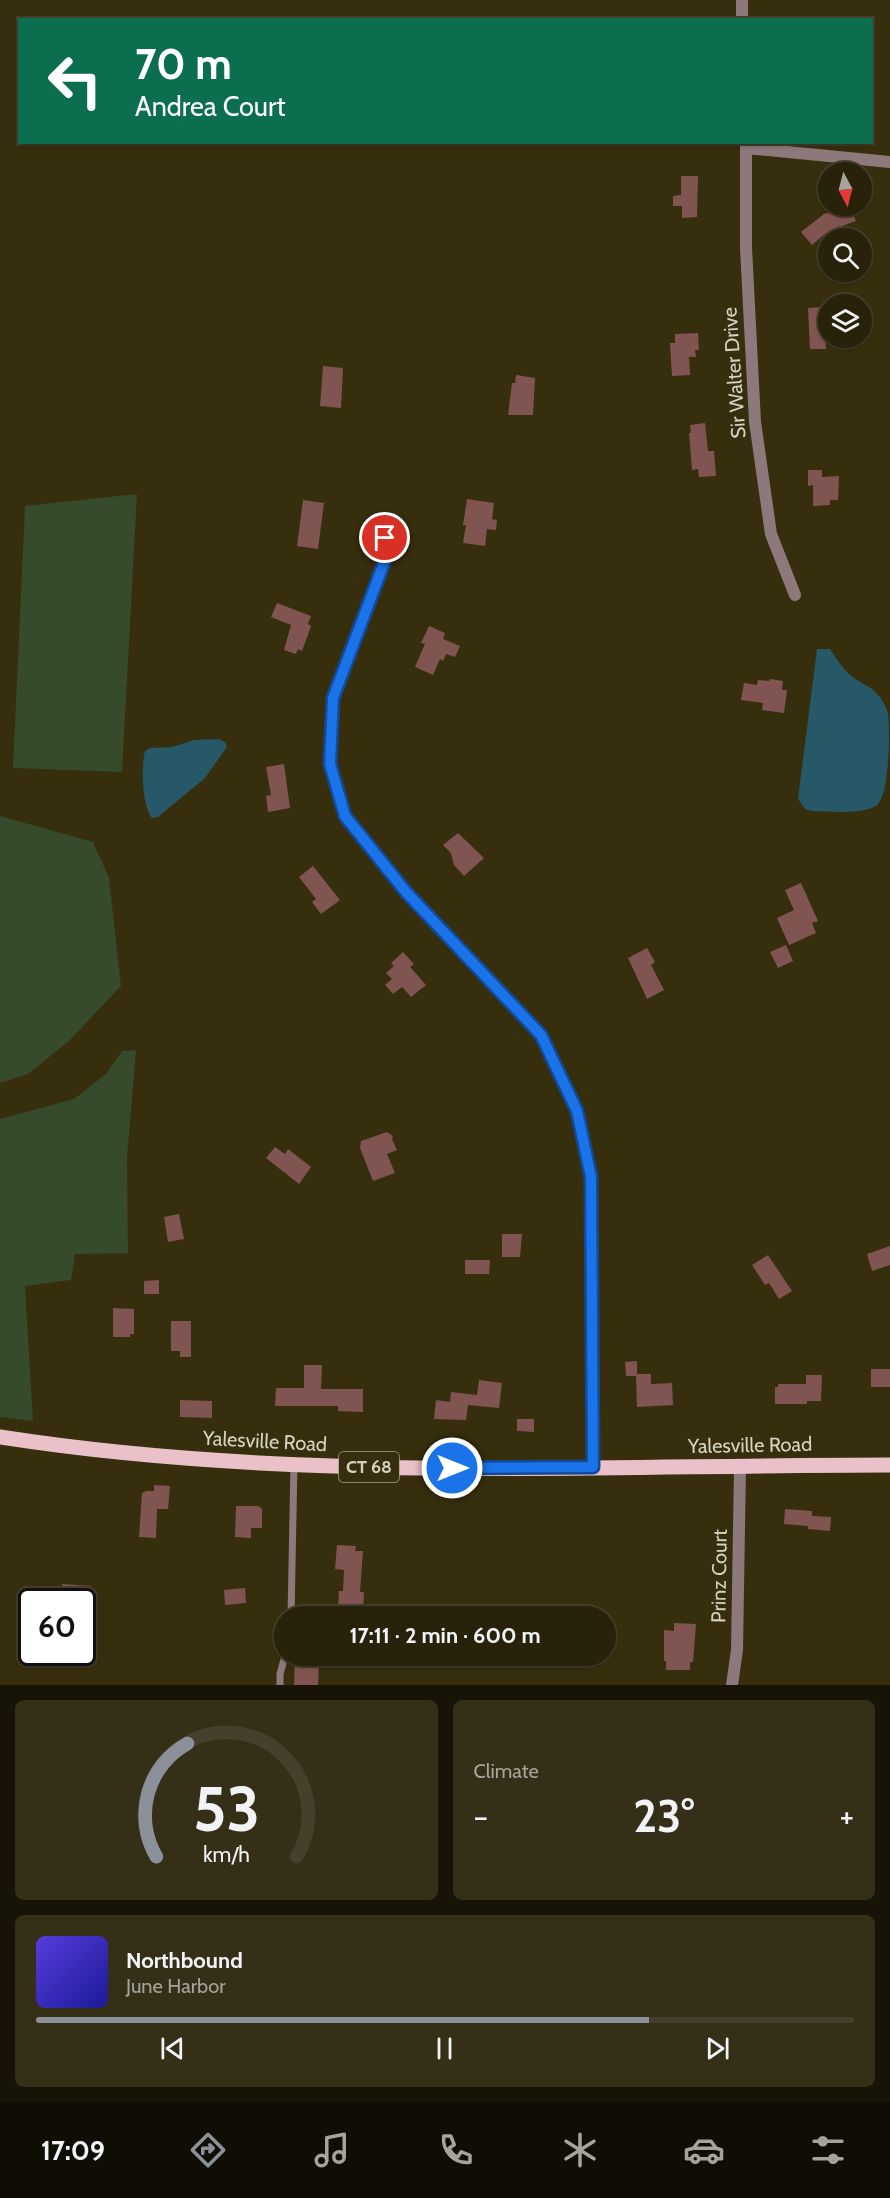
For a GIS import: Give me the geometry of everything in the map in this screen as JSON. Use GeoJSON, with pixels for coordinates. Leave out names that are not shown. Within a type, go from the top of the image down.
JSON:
{"type":"FeatureCollection","features":[{"type":"Feature","properties":{"kind":"main road","name":"Yalesville Road"},"geometry":{"type":"LineString","coordinates":[[0,1437],[141,1454],[294,1464],[416,1468],[890,1465]]}},
{"type":"Feature","properties":{"kind":"street"},"geometry":{"type":"LineString","coordinates":[[742,0],[742,18]]}},
{"type":"Feature","properties":{"kind":"street"},"geometry":{"type":"LineString","coordinates":[[746,146],[890,162]]}},
{"type":"Feature","properties":{"kind":"street","name":"Sir Walter Drive"},"geometry":{"type":"LineString","coordinates":[[746,146],[746,248],[755,422],[771,534],[795,595]]}},
{"type":"Feature","properties":{"kind":"street"},"geometry":{"type":"LineString","coordinates":[[385,538],[384,563],[333,698],[330,764],[345,816],[406,892],[541,1035],[577,1111],[591,1177],[593,1467]]}},
{"type":"Feature","properties":{"kind":"street","name":"Prinz Court"},"geometry":{"type":"LineString","coordinates":[[732,1685],[737,1650],[740,1467]]}},
{"type":"Feature","properties":{"kind":"lane"},"geometry":{"type":"LineString","coordinates":[[291,1606],[294,1464]]}},
{"type":"Feature","properties":{"kind":"lane"},"geometry":{"type":"LineString","coordinates":[[280,1685],[282,1666]]}},
{"type":"Feature","properties":{"kind":"green space"},"geometry":{"type":"Polygon","coordinates":[[[137,494],[122,772],[13,768],[25,506],[137,494]]]}},
{"type":"Feature","properties":{"kind":"green space"},"geometry":{"type":"Polygon","coordinates":[[[0,816],[93,842],[109,878],[121,986],[69,1041],[28,1074],[0,1083],[0,816]]]}},
{"type":"Feature","properties":{"kind":"green space"},"geometry":{"type":"Polygon","coordinates":[[[136,1050],[127,1158],[128,1253],[75,1254],[71,1280],[25,1286],[33,1421],[0,1417],[0,1119],[74,1099],[106,1074],[122,1051],[136,1050]]]}},
{"type":"Feature","properties":{"kind":"water"},"geometry":{"type":"Polygon","coordinates":[[[817,649],[830,649],[849,674],[877,693],[888,713],[889,748],[884,790],[881,800],[869,809],[845,812],[812,811],[805,809],[798,799],[817,649]]]}},
{"type":"Feature","properties":{"kind":"water"},"geometry":{"type":"Polygon","coordinates":[[[219,739],[225,742],[227,747],[205,778],[158,817],[152,818],[146,805],[143,786],[145,751],[150,748],[172,747],[194,740],[219,739]]]}},
{"type":"Feature","properties":{"kind":"building"},"geometry":{"type":"Polygon","coordinates":[[[681,176],[698,176],[697,217],[682,218],[682,206],[673,206],[673,196],[681,195],[681,176]]]}},
{"type":"Feature","properties":{"kind":"building"},"geometry":{"type":"Polygon","coordinates":[[[821,216],[854,216],[856,221],[840,228],[818,228],[818,240],[812,245],[801,232],[821,216]]]}},
{"type":"Feature","properties":{"kind":"building"},"geometry":{"type":"Polygon","coordinates":[[[818,307],[818,348],[826,349],[810,349],[808,308],[818,307]]]}},
{"type":"Feature","properties":{"kind":"building"},"geometry":{"type":"Polygon","coordinates":[[[698,333],[699,350],[695,350],[696,357],[689,357],[690,375],[672,376],[670,343],[675,343],[675,334],[698,333]]]}},
{"type":"Feature","properties":{"kind":"building"},"geometry":{"type":"Polygon","coordinates":[[[323,366],[343,368],[341,408],[320,406],[323,366]]]}},
{"type":"Feature","properties":{"kind":"building"},"geometry":{"type":"Polygon","coordinates":[[[516,375],[535,378],[533,415],[508,415],[512,383],[515,383],[516,375]]]}},
{"type":"Feature","properties":{"kind":"building"},"geometry":{"type":"Polygon","coordinates":[[[705,423],[708,451],[714,451],[716,476],[699,477],[698,469],[692,470],[689,433],[691,433],[690,425],[705,423]]]}},
{"type":"Feature","properties":{"kind":"building"},"geometry":{"type":"Polygon","coordinates":[[[808,470],[822,470],[822,477],[839,476],[838,500],[830,500],[830,505],[813,506],[813,485],[808,486],[808,470]]]}},
{"type":"Feature","properties":{"kind":"building"},"geometry":{"type":"Polygon","coordinates":[[[467,499],[494,503],[492,519],[497,520],[496,530],[487,529],[485,546],[463,543],[467,499]]]}},
{"type":"Feature","properties":{"kind":"building"},"geometry":{"type":"Polygon","coordinates":[[[303,500],[324,503],[318,549],[297,546],[303,500]]]}},
{"type":"Feature","properties":{"kind":"building"},"geometry":{"type":"Polygon","coordinates":[[[277,603],[311,616],[308,624],[311,626],[302,651],[298,649],[296,654],[284,650],[291,625],[271,617],[277,603]]]}},
{"type":"Feature","properties":{"kind":"building"},"geometry":{"type":"Polygon","coordinates":[[[429,626],[445,633],[443,639],[460,646],[455,657],[446,654],[443,661],[440,659],[433,675],[415,667],[425,644],[421,643],[429,626]]]}},
{"type":"Feature","properties":{"kind":"building"},"geometry":{"type":"Polygon","coordinates":[[[770,679],[783,681],[782,690],[787,690],[784,713],[762,710],[763,703],[741,700],[744,683],[757,685],[758,680],[769,681],[770,679]]]}},
{"type":"Feature","properties":{"kind":"building"},"geometry":{"type":"Polygon","coordinates":[[[284,764],[290,808],[268,812],[266,796],[271,795],[266,767],[284,764]]]}},
{"type":"Feature","properties":{"kind":"building"},"geometry":{"type":"Polygon","coordinates":[[[458,833],[484,858],[464,876],[454,865],[451,853],[443,845],[458,833]]]}},
{"type":"Feature","properties":{"kind":"building"},"geometry":{"type":"Polygon","coordinates":[[[313,866],[340,900],[321,914],[312,902],[316,899],[299,877],[313,866]]]}},
{"type":"Feature","properties":{"kind":"building"},"geometry":{"type":"Polygon","coordinates":[[[801,883],[818,921],[812,923],[816,933],[789,945],[777,918],[794,910],[785,890],[801,883]]]}},
{"type":"Feature","properties":{"kind":"building"},"geometry":{"type":"Polygon","coordinates":[[[786,945],[793,961],[778,968],[770,952],[786,945]]]}},
{"type":"Feature","properties":{"kind":"building"},"geometry":{"type":"Polygon","coordinates":[[[647,948],[655,962],[651,965],[664,990],[647,999],[628,958],[647,948]]]}},
{"type":"Feature","properties":{"kind":"building"},"geometry":{"type":"Polygon","coordinates":[[[403,952],[414,964],[410,967],[426,985],[411,997],[402,987],[393,994],[385,985],[392,979],[386,973],[394,966],[391,963],[403,952]]]}},
{"type":"Feature","properties":{"kind":"building"},"geometry":{"type":"Polygon","coordinates":[[[387,1132],[393,1136],[397,1150],[387,1154],[395,1173],[373,1181],[360,1148],[361,1141],[387,1132]]]}},
{"type":"Feature","properties":{"kind":"building"},"geometry":{"type":"Polygon","coordinates":[[[275,1147],[285,1154],[288,1149],[311,1167],[299,1184],[266,1158],[275,1147]]]}},
{"type":"Feature","properties":{"kind":"building"},"geometry":{"type":"Polygon","coordinates":[[[179,1214],[184,1239],[168,1242],[164,1217],[179,1214]]]}},
{"type":"Feature","properties":{"kind":"building"},"geometry":{"type":"Polygon","coordinates":[[[502,1234],[522,1234],[520,1257],[502,1257],[502,1234]]]}},
{"type":"Feature","properties":{"kind":"building"},"geometry":{"type":"Polygon","coordinates":[[[890,1246],[890,1265],[872,1271],[867,1254],[890,1246]]]}},
{"type":"Feature","properties":{"kind":"building"},"geometry":{"type":"Polygon","coordinates":[[[768,1255],[792,1291],[779,1299],[769,1283],[765,1285],[752,1265],[768,1255]]]}},
{"type":"Feature","properties":{"kind":"building"},"geometry":{"type":"Polygon","coordinates":[[[465,1260],[490,1260],[489,1274],[465,1274],[465,1260]]]}},
{"type":"Feature","properties":{"kind":"building"},"geometry":{"type":"Polygon","coordinates":[[[159,1280],[159,1294],[144,1294],[144,1281],[159,1280]]]}},
{"type":"Feature","properties":{"kind":"building"},"geometry":{"type":"Polygon","coordinates":[[[113,1308],[134,1309],[134,1334],[130,1334],[130,1337],[113,1337],[113,1308]]]}},
{"type":"Feature","properties":{"kind":"building"},"geometry":{"type":"Polygon","coordinates":[[[171,1321],[191,1321],[191,1357],[180,1357],[180,1351],[171,1351],[171,1321]]]}},
{"type":"Feature","properties":{"kind":"building"},"geometry":{"type":"Polygon","coordinates":[[[637,1361],[637,1374],[651,1374],[651,1384],[672,1383],[673,1405],[637,1407],[636,1376],[626,1376],[625,1362],[637,1361]]]}},
{"type":"Feature","properties":{"kind":"building"},"geometry":{"type":"Polygon","coordinates":[[[304,1365],[322,1365],[321,1389],[363,1389],[363,1412],[338,1411],[338,1406],[275,1406],[276,1388],[304,1388],[304,1365]]]}},
{"type":"Feature","properties":{"kind":"building"},"geometry":{"type":"Polygon","coordinates":[[[871,1369],[890,1369],[890,1387],[871,1387],[871,1369]]]}},
{"type":"Feature","properties":{"kind":"building"},"geometry":{"type":"Polygon","coordinates":[[[806,1375],[822,1375],[821,1401],[807,1401],[807,1404],[775,1404],[775,1387],[778,1387],[778,1384],[806,1384],[806,1375]]]}},
{"type":"Feature","properties":{"kind":"building"},"geometry":{"type":"Polygon","coordinates":[[[479,1380],[502,1383],[499,1408],[468,1405],[466,1420],[434,1419],[436,1400],[450,1402],[451,1392],[477,1395],[479,1380]]]}},
{"type":"Feature","properties":{"kind":"building"},"geometry":{"type":"Polygon","coordinates":[[[180,1400],[212,1401],[212,1418],[180,1417],[180,1400]]]}},
{"type":"Feature","properties":{"kind":"building"},"geometry":{"type":"Polygon","coordinates":[[[517,1419],[534,1419],[534,1432],[517,1431],[517,1419]]]}},
{"type":"Feature","properties":{"kind":"building"},"geometry":{"type":"Polygon","coordinates":[[[154,1485],[170,1486],[168,1509],[157,1509],[156,1538],[139,1537],[142,1493],[154,1491],[154,1485]]]}},
{"type":"Feature","properties":{"kind":"building"},"geometry":{"type":"Polygon","coordinates":[[[236,1506],[258,1506],[262,1509],[262,1528],[251,1528],[251,1538],[235,1537],[236,1506]]]}},
{"type":"Feature","properties":{"kind":"building"},"geometry":{"type":"Polygon","coordinates":[[[785,1509],[812,1511],[812,1516],[831,1517],[830,1531],[784,1524],[785,1509]]]}},
{"type":"Feature","properties":{"kind":"building"},"geometry":{"type":"Polygon","coordinates":[[[337,1545],[356,1546],[355,1551],[363,1551],[360,1592],[364,1592],[363,1606],[338,1606],[339,1591],[343,1591],[344,1570],[335,1569],[337,1545]]]}},
{"type":"Feature","properties":{"kind":"building"},"geometry":{"type":"Polygon","coordinates":[[[62,1584],[91,1586],[91,1588],[62,1588],[62,1584]]]}},
{"type":"Feature","properties":{"kind":"building"},"geometry":{"type":"Polygon","coordinates":[[[245,1588],[246,1603],[225,1605],[224,1590],[245,1588]]]}},
{"type":"Feature","properties":{"kind":"building"},"geometry":{"type":"Polygon","coordinates":[[[674,1623],[696,1624],[693,1662],[690,1662],[690,1670],[666,1670],[664,1630],[674,1631],[674,1623]]]}},
{"type":"Feature","properties":{"kind":"building"},"geometry":{"type":"Polygon","coordinates":[[[295,1666],[319,1666],[318,1685],[294,1685],[295,1666]]]}},
{"type":"Feature","properties":{"kind":"route"},"geometry":{"type":"LineString","coordinates":[[385,538],[384,563],[333,698],[330,764],[345,816],[406,892],[541,1035],[577,1111],[591,1177],[593,1467],[452,1468]]}}]}
